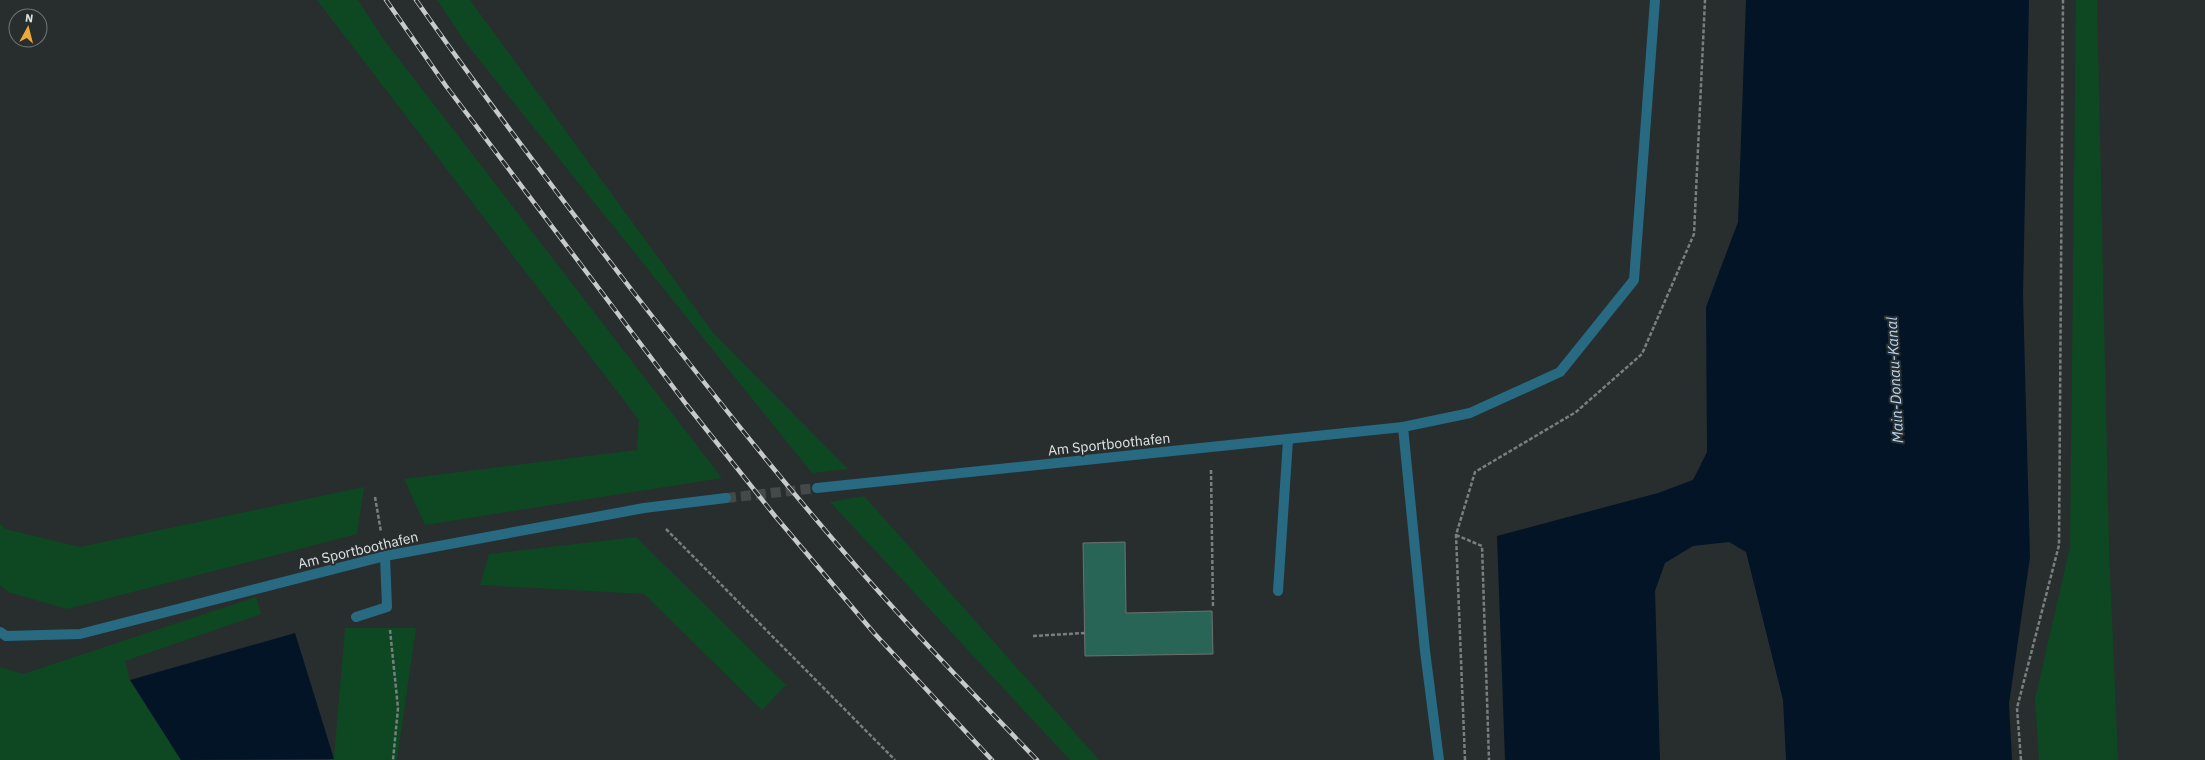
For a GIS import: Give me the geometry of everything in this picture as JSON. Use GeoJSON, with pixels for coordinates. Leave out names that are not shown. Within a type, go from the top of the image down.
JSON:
{"type":"FeatureCollection","features":[{"type":"Feature","properties":{"kind":"street","name":"Am Sportboothafen"},"geometry":{"type":"LineString","coordinates":[[817,488],[1403,427],[1470,413],[1560,372],[1634,280],[1655,0]]}},
{"type":"Feature","properties":{"kind":"street"},"geometry":{"type":"LineString","coordinates":[[1403,427],[1425,651],[1439,760]]}},
{"type":"Feature","properties":{"kind":"street"},"geometry":{"type":"LineString","coordinates":[[1278,591],[1288,440]]}},
{"type":"Feature","properties":{"kind":"street","name":"Am Sportboothafen"},"geometry":{"type":"LineString","coordinates":[[0,632],[6,636],[80,634],[385,556],[644,508],[726,498]]}},
{"type":"Feature","properties":{"kind":"street"},"geometry":{"type":"LineString","coordinates":[[356,617],[387,607],[385,556]]}},
{"type":"Feature","properties":{"kind":"path"},"geometry":{"type":"LineString","coordinates":[[2021,760],[2017,708],[2059,545],[2062,0]]}},
{"type":"Feature","properties":{"kind":"path"},"geometry":{"type":"LineString","coordinates":[[1210,469],[1213,607]]}},
{"type":"Feature","properties":{"kind":"path"},"geometry":{"type":"LineString","coordinates":[[376,497],[385,556]]}},
{"type":"Feature","properties":{"kind":"path"},"geometry":{"type":"LineString","coordinates":[[644,508],[895,760]]}},
{"type":"Feature","properties":{"kind":"path"},"geometry":{"type":"LineString","coordinates":[[1456,535],[1482,546],[1489,760]]}},
{"type":"Feature","properties":{"kind":"path"},"geometry":{"type":"LineString","coordinates":[[387,607],[398,708],[394,760]]}},
{"type":"Feature","properties":{"kind":"path"},"geometry":{"type":"LineString","coordinates":[[1033,636],[1084,633]]}},
{"type":"Feature","properties":{"kind":"green space"},"geometry":{"type":"Polygon","coordinates":[[[317,0],[358,0],[385,41],[722,478],[425,525],[404,479],[637,450],[639,420],[317,0]]]}},
{"type":"Feature","properties":{"kind":"green space"},"geometry":{"type":"Polygon","coordinates":[[[437,0],[470,0],[714,334],[848,469],[812,473],[465,42],[437,0]]]}},
{"type":"Feature","properties":{"kind":"green space"},"geometry":{"type":"Polygon","coordinates":[[[2076,0],[2097,0],[2109,548],[2118,760],[2039,760],[2035,699],[2070,547],[2076,0]]]}},
{"type":"Feature","properties":{"kind":"green space"},"geometry":{"type":"Polygon","coordinates":[[[364,487],[357,534],[67,609],[8,592],[0,585],[0,523],[5,529],[80,547],[364,487]]]}},
{"type":"Feature","properties":{"kind":"green space"},"geometry":{"type":"Polygon","coordinates":[[[864,496],[1099,760],[1070,760],[830,502],[864,496]]]}},
{"type":"Feature","properties":{"kind":"green space"},"geometry":{"type":"Polygon","coordinates":[[[636,537],[786,685],[762,710],[644,594],[480,585],[489,554],[636,537]]]}},
{"type":"Feature","properties":{"kind":"green space"},"geometry":{"type":"Polygon","coordinates":[[[256,597],[261,614],[125,661],[130,680],[181,760],[0,760],[0,667],[23,674],[256,597]]]}},
{"type":"Feature","properties":{"kind":"green space"},"geometry":{"type":"Polygon","coordinates":[[[345,628],[416,628],[397,760],[329,760],[334,758],[345,628]]]}},
{"type":"Feature","properties":{"kind":"water","name":"Main-Donau-Kanal"},"geometry":{"type":"Polygon","coordinates":[[[1746,0],[2029,0],[2023,295],[2030,557],[2009,704],[2012,760],[1786,760],[1783,700],[1746,552],[1729,542],[1693,546],[1665,563],[1655,591],[1660,760],[1505,760],[1497,536],[1658,493],[1693,480],[1707,452],[1706,307],[1738,222],[1746,0]]]}},
{"type":"Feature","properties":{"kind":"water"},"geometry":{"type":"Polygon","coordinates":[[[295,633],[334,759],[181,760],[130,680],[295,633]]]}},
{"type":"Feature","properties":{"kind":"building"},"geometry":{"type":"Polygon","coordinates":[[[1125,542],[1126,613],[1212,611],[1213,654],[1085,656],[1083,543],[1125,542]]]}},
{"type":"Feature","properties":{"kind":"tunnel"},"geometry":{"type":"LineString","coordinates":[[726,498],[817,488]]}},
{"type":"Feature","properties":{"kind":"railway"},"geometry":{"type":"LineString","coordinates":[[386,0],[446,86],[686,404],[775,516],[874,633],[992,760]]}},
{"type":"Feature","properties":{"kind":"railway"},"geometry":{"type":"LineString","coordinates":[[416,0],[496,111],[579,221],[763,456],[829,535],[898,613],[949,669],[1037,760]]}}]}
